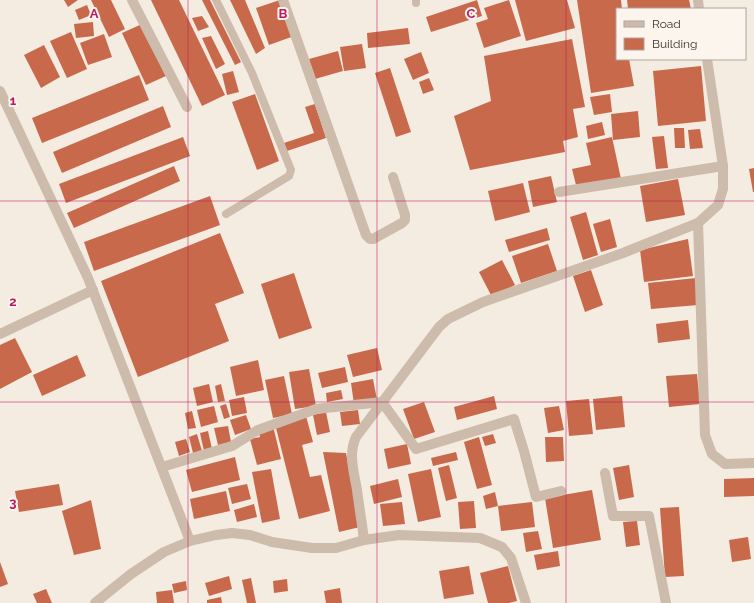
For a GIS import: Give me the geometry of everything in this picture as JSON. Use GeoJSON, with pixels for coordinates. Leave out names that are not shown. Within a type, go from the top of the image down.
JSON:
{"type":"FeatureCollection","features":[{"type":"Feature","properties":{"kind":"street"},"geometry":{"type":"LineString","coordinates":[[132,0],[187,107]]}},
{"type":"Feature","properties":{"kind":"street"},"geometry":{"type":"LineString","coordinates":[[284,0],[366,234],[370,239],[373,239],[402,224],[405,220],[405,215],[393,177]]}},
{"type":"Feature","properties":{"kind":"street"},"geometry":{"type":"LineString","coordinates":[[364,540],[352,465],[352,450],[356,437],[439,327],[448,319],[483,302],[623,253],[698,223],[718,205],[724,189],[723,166],[707,60]]}},
{"type":"Feature","properties":{"kind":"street"},"geometry":{"type":"LineString","coordinates":[[0,90],[93,290],[190,541]]}},
{"type":"Feature","properties":{"kind":"street"},"geometry":{"type":"LineString","coordinates":[[559,192],[723,166]]}},
{"type":"Feature","properties":{"kind":"street"},"geometry":{"type":"LineString","coordinates":[[698,223],[705,435],[712,454],[725,464],[754,463]]}},
{"type":"Feature","properties":{"kind":"street"},"geometry":{"type":"LineString","coordinates":[[0,334],[93,290]]}},
{"type":"Feature","properties":{"kind":"street"},"geometry":{"type":"LineString","coordinates":[[162,467],[232,446],[258,430],[316,409],[382,402]]}},
{"type":"Feature","properties":{"kind":"street"},"geometry":{"type":"LineString","coordinates":[[382,402],[416,449],[514,418],[536,497],[561,491]]}},
{"type":"Feature","properties":{"kind":"street"},"geometry":{"type":"LineString","coordinates":[[605,473],[613,516],[649,516],[666,603]]}},
{"type":"Feature","properties":{"kind":"street"},"geometry":{"type":"LineString","coordinates":[[95,603],[132,574],[164,552],[190,541],[232,533],[250,535],[272,542],[312,548],[336,548],[364,540],[399,535],[480,538],[502,547],[511,558],[526,603]]}},
{"type":"Feature","properties":{"kind":"lane"},"geometry":{"type":"LineString","coordinates":[[216,0],[252,72],[291,170],[289,176],[226,214]]}},
{"type":"Feature","properties":{"kind":"building"},"geometry":{"type":"Polygon","coordinates":[[[64,0],[78,0],[68,7],[64,0]]]}},
{"type":"Feature","properties":{"kind":"building"},"geometry":{"type":"Polygon","coordinates":[[[91,0],[111,0],[125,29],[109,37],[91,0]]]}},
{"type":"Feature","properties":{"kind":"building"},"geometry":{"type":"Polygon","coordinates":[[[151,0],[179,0],[225,95],[202,106],[151,0]]]}},
{"type":"Feature","properties":{"kind":"building"},"geometry":{"type":"Polygon","coordinates":[[[202,0],[210,0],[241,62],[235,65],[202,0]]]}},
{"type":"Feature","properties":{"kind":"building"},"geometry":{"type":"Polygon","coordinates":[[[230,0],[245,0],[265,48],[256,54],[230,0]]]}},
{"type":"Feature","properties":{"kind":"building"},"geometry":{"type":"Polygon","coordinates":[[[280,0],[294,36],[269,45],[256,8],[280,0]]]}},
{"type":"Feature","properties":{"kind":"building"},"geometry":{"type":"Polygon","coordinates":[[[477,0],[482,16],[431,32],[426,17],[477,0]]]}},
{"type":"Feature","properties":{"kind":"building"},"geometry":{"type":"Polygon","coordinates":[[[509,0],[521,36],[484,48],[476,23],[488,19],[484,8],[509,0]]]}},
{"type":"Feature","properties":{"kind":"building"},"geometry":{"type":"Polygon","coordinates":[[[515,0],[567,0],[575,28],[526,41],[515,0]]]}},
{"type":"Feature","properties":{"kind":"building"},"geometry":{"type":"Polygon","coordinates":[[[577,0],[621,0],[622,8],[616,8],[616,60],[629,60],[634,86],[591,93],[577,0]]]}},
{"type":"Feature","properties":{"kind":"building"},"geometry":{"type":"Polygon","coordinates":[[[627,0],[689,0],[691,8],[628,8],[627,0]]]}},
{"type":"Feature","properties":{"kind":"building"},"geometry":{"type":"Polygon","coordinates":[[[87,5],[91,15],[79,20],[75,10],[87,5]]]}},
{"type":"Feature","properties":{"kind":"building"},"geometry":{"type":"Polygon","coordinates":[[[202,16],[209,27],[198,31],[192,18],[202,16]]]}},
{"type":"Feature","properties":{"kind":"building"},"geometry":{"type":"Polygon","coordinates":[[[93,22],[94,36],[76,38],[74,24],[93,22]]]}},
{"type":"Feature","properties":{"kind":"building"},"geometry":{"type":"Polygon","coordinates":[[[142,24],[166,76],[146,85],[122,33],[142,24]]]}},
{"type":"Feature","properties":{"kind":"building"},"geometry":{"type":"Polygon","coordinates":[[[408,28],[410,44],[368,48],[367,33],[408,28]]]}},
{"type":"Feature","properties":{"kind":"building"},"geometry":{"type":"Polygon","coordinates":[[[71,32],[87,69],[67,78],[50,41],[71,32]]]}},
{"type":"Feature","properties":{"kind":"building"},"geometry":{"type":"Polygon","coordinates":[[[104,34],[112,57],[88,65],[80,43],[104,34]]]}},
{"type":"Feature","properties":{"kind":"building"},"geometry":{"type":"Polygon","coordinates":[[[211,36],[225,64],[216,69],[202,38],[211,36]]]}},
{"type":"Feature","properties":{"kind":"building"},"geometry":{"type":"Polygon","coordinates":[[[572,39],[585,107],[573,109],[578,137],[563,141],[565,152],[470,170],[454,116],[491,101],[484,56],[572,39]]]}},
{"type":"Feature","properties":{"kind":"building"},"geometry":{"type":"Polygon","coordinates":[[[362,44],[366,68],[344,71],[340,47],[362,44]]]}},
{"type":"Feature","properties":{"kind":"building"},"geometry":{"type":"Polygon","coordinates":[[[44,45],[60,77],[41,88],[24,55],[44,45]]]}},
{"type":"Feature","properties":{"kind":"building"},"geometry":{"type":"Polygon","coordinates":[[[338,51],[343,71],[315,79],[309,59],[338,51]]]}},
{"type":"Feature","properties":{"kind":"building"},"geometry":{"type":"Polygon","coordinates":[[[421,52],[429,73],[413,80],[404,59],[421,52]]]}},
{"type":"Feature","properties":{"kind":"building"},"geometry":{"type":"Polygon","coordinates":[[[701,66],[706,121],[658,126],[653,71],[701,66]]]}},
{"type":"Feature","properties":{"kind":"building"},"geometry":{"type":"Polygon","coordinates":[[[390,68],[411,132],[396,137],[375,73],[390,68]]]}},
{"type":"Feature","properties":{"kind":"building"},"geometry":{"type":"Polygon","coordinates":[[[233,71],[239,92],[227,95],[222,74],[233,71]]]}},
{"type":"Feature","properties":{"kind":"building"},"geometry":{"type":"Polygon","coordinates":[[[139,75],[149,100],[42,143],[32,118],[139,75]]]}},
{"type":"Feature","properties":{"kind":"building"},"geometry":{"type":"Polygon","coordinates":[[[429,78],[434,90],[423,94],[419,82],[429,78]]]}},
{"type":"Feature","properties":{"kind":"building"},"geometry":{"type":"Polygon","coordinates":[[[255,94],[279,161],[257,170],[232,102],[255,94]]]}},
{"type":"Feature","properties":{"kind":"building"},"geometry":{"type":"Polygon","coordinates":[[[610,94],[612,112],[594,115],[590,97],[610,94]]]}},
{"type":"Feature","properties":{"kind":"building"},"geometry":{"type":"Polygon","coordinates":[[[315,104],[326,138],[287,151],[284,143],[314,133],[305,107],[315,104]]]}},
{"type":"Feature","properties":{"kind":"building"},"geometry":{"type":"Polygon","coordinates":[[[163,106],[171,127],[62,173],[53,152],[163,106]]]}},
{"type":"Feature","properties":{"kind":"building"},"geometry":{"type":"Polygon","coordinates":[[[638,111],[640,137],[613,140],[611,114],[638,111]]]}},
{"type":"Feature","properties":{"kind":"building"},"geometry":{"type":"Polygon","coordinates":[[[602,122],[605,135],[588,139],[586,126],[602,122]]]}},
{"type":"Feature","properties":{"kind":"building"},"geometry":{"type":"Polygon","coordinates":[[[674,128],[684,128],[685,148],[675,148],[674,128]]]}},
{"type":"Feature","properties":{"kind":"building"},"geometry":{"type":"Polygon","coordinates":[[[700,129],[703,148],[690,149],[688,130],[700,129]]]}},
{"type":"Feature","properties":{"kind":"building"},"geometry":{"type":"Polygon","coordinates":[[[664,136],[668,168],[656,169],[652,137],[664,136]]]}},
{"type":"Feature","properties":{"kind":"building"},"geometry":{"type":"Polygon","coordinates":[[[183,137],[190,156],[66,203],[59,184],[183,137]]]}},
{"type":"Feature","properties":{"kind":"building"},"geometry":{"type":"Polygon","coordinates":[[[612,137],[621,179],[576,185],[572,169],[591,165],[586,143],[612,137]]]}},
{"type":"Feature","properties":{"kind":"building"},"geometry":{"type":"Polygon","coordinates":[[[174,166],[180,181],[74,228],[67,213],[174,166]]]}},
{"type":"Feature","properties":{"kind":"building"},"geometry":{"type":"Polygon","coordinates":[[[754,168],[754,192],[753,192],[749,169],[754,168]]]}},
{"type":"Feature","properties":{"kind":"building"},"geometry":{"type":"Polygon","coordinates":[[[551,176],[557,202],[533,207],[528,181],[551,176]]]}},
{"type":"Feature","properties":{"kind":"building"},"geometry":{"type":"Polygon","coordinates":[[[678,179],[685,215],[646,222],[640,186],[678,179]]]}},
{"type":"Feature","properties":{"kind":"building"},"geometry":{"type":"Polygon","coordinates":[[[523,183],[530,212],[495,221],[488,191],[523,183]]]}},
{"type":"Feature","properties":{"kind":"building"},"geometry":{"type":"Polygon","coordinates":[[[210,196],[220,225],[94,271],[84,242],[210,196]]]}},
{"type":"Feature","properties":{"kind":"building"},"geometry":{"type":"Polygon","coordinates":[[[586,212],[598,255],[583,260],[570,217],[586,212]]]}},
{"type":"Feature","properties":{"kind":"building"},"geometry":{"type":"Polygon","coordinates":[[[610,219],[617,247],[601,252],[593,224],[610,219]]]}},
{"type":"Feature","properties":{"kind":"building"},"geometry":{"type":"Polygon","coordinates":[[[547,228],[550,240],[509,252],[505,240],[547,228]]]}},
{"type":"Feature","properties":{"kind":"building"},"geometry":{"type":"Polygon","coordinates":[[[220,233],[244,293],[215,304],[229,341],[138,377],[101,281],[220,233]]]}},
{"type":"Feature","properties":{"kind":"building"},"geometry":{"type":"Polygon","coordinates":[[[688,239],[693,276],[644,282],[640,250],[688,239]]]}},
{"type":"Feature","properties":{"kind":"building"},"geometry":{"type":"Polygon","coordinates":[[[548,244],[557,271],[521,283],[512,256],[548,244]]]}},
{"type":"Feature","properties":{"kind":"building"},"geometry":{"type":"Polygon","coordinates":[[[502,260],[515,285],[492,297],[479,272],[502,260]]]}},
{"type":"Feature","properties":{"kind":"building"},"geometry":{"type":"Polygon","coordinates":[[[591,270],[603,305],[585,312],[573,276],[591,270]]]}},
{"type":"Feature","properties":{"kind":"building"},"geometry":{"type":"Polygon","coordinates":[[[294,273],[312,328],[279,339],[261,284],[294,273]]]}},
{"type":"Feature","properties":{"kind":"building"},"geometry":{"type":"Polygon","coordinates":[[[696,278],[698,305],[651,309],[648,283],[696,278]]]}},
{"type":"Feature","properties":{"kind":"building"},"geometry":{"type":"Polygon","coordinates":[[[688,320],[690,339],[658,343],[656,324],[688,320]]]}},
{"type":"Feature","properties":{"kind":"building"},"geometry":{"type":"Polygon","coordinates":[[[15,338],[32,372],[0,389],[0,345],[15,338]]]}},
{"type":"Feature","properties":{"kind":"building"},"geometry":{"type":"Polygon","coordinates":[[[377,348],[382,370],[353,377],[347,355],[377,348]]]}},
{"type":"Feature","properties":{"kind":"building"},"geometry":{"type":"Polygon","coordinates":[[[77,355],[86,376],[42,396],[33,375],[77,355]]]}},
{"type":"Feature","properties":{"kind":"building"},"geometry":{"type":"Polygon","coordinates":[[[258,360],[264,390],[236,396],[230,367],[258,360]]]}},
{"type":"Feature","properties":{"kind":"building"},"geometry":{"type":"Polygon","coordinates":[[[345,367],[348,382],[322,388],[318,373],[345,367]]]}},
{"type":"Feature","properties":{"kind":"building"},"geometry":{"type":"Polygon","coordinates":[[[309,369],[316,406],[295,409],[289,372],[309,369]]]}},
{"type":"Feature","properties":{"kind":"building"},"geometry":{"type":"Polygon","coordinates":[[[697,374],[700,404],[669,407],[666,376],[697,374]]]}},
{"type":"Feature","properties":{"kind":"building"},"geometry":{"type":"Polygon","coordinates":[[[284,376],[292,414],[273,418],[265,380],[284,376]]]}},
{"type":"Feature","properties":{"kind":"building"},"geometry":{"type":"Polygon","coordinates":[[[373,379],[377,400],[354,404],[351,383],[373,379]]]}},
{"type":"Feature","properties":{"kind":"building"},"geometry":{"type":"Polygon","coordinates":[[[209,384],[213,402],[197,406],[193,388],[209,384]]]}},
{"type":"Feature","properties":{"kind":"building"},"geometry":{"type":"Polygon","coordinates":[[[221,384],[225,401],[218,402],[215,386],[221,384]]]}},
{"type":"Feature","properties":{"kind":"building"},"geometry":{"type":"Polygon","coordinates":[[[341,390],[343,399],[327,402],[326,393],[341,390]]]}},
{"type":"Feature","properties":{"kind":"building"},"geometry":{"type":"Polygon","coordinates":[[[494,396],[497,409],[457,420],[454,407],[494,396]]]}},
{"type":"Feature","properties":{"kind":"building"},"geometry":{"type":"Polygon","coordinates":[[[622,396],[625,427],[596,430],[593,399],[622,396]]]}},
{"type":"Feature","properties":{"kind":"building"},"geometry":{"type":"Polygon","coordinates":[[[244,397],[247,413],[232,416],[229,400],[244,397]]]}},
{"type":"Feature","properties":{"kind":"building"},"geometry":{"type":"Polygon","coordinates":[[[589,399],[593,434],[569,436],[566,401],[589,399]]]}},
{"type":"Feature","properties":{"kind":"building"},"geometry":{"type":"Polygon","coordinates":[[[424,402],[435,432],[414,439],[403,409],[424,402]]]}},
{"type":"Feature","properties":{"kind":"building"},"geometry":{"type":"Polygon","coordinates":[[[226,404],[230,417],[224,419],[220,406],[226,404]]]}},
{"type":"Feature","properties":{"kind":"building"},"geometry":{"type":"Polygon","coordinates":[[[214,406],[218,422],[201,427],[197,410],[214,406]]]}},
{"type":"Feature","properties":{"kind":"building"},"geometry":{"type":"Polygon","coordinates":[[[559,406],[564,430],[548,433],[544,408],[559,406]]]}},
{"type":"Feature","properties":{"kind":"building"},"geometry":{"type":"Polygon","coordinates":[[[358,410],[360,424],[342,426],[340,412],[358,410]]]}},
{"type":"Feature","properties":{"kind":"building"},"geometry":{"type":"Polygon","coordinates":[[[192,411],[196,428],[188,429],[185,413],[192,411]]]}},
{"type":"Feature","properties":{"kind":"building"},"geometry":{"type":"Polygon","coordinates":[[[326,412],[330,432],[317,435],[313,415],[326,412]]]}},
{"type":"Feature","properties":{"kind":"building"},"geometry":{"type":"Polygon","coordinates":[[[246,415],[251,429],[235,435],[230,420],[246,415]]]}},
{"type":"Feature","properties":{"kind":"building"},"geometry":{"type":"Polygon","coordinates":[[[306,416],[313,442],[302,445],[310,477],[321,475],[330,511],[299,519],[275,424],[306,416]]]}},
{"type":"Feature","properties":{"kind":"building"},"geometry":{"type":"Polygon","coordinates":[[[228,426],[231,442],[218,445],[214,428],[228,426]]]}},
{"type":"Feature","properties":{"kind":"building"},"geometry":{"type":"Polygon","coordinates":[[[273,426],[281,459],[257,465],[250,439],[260,437],[258,430],[273,426]]]}},
{"type":"Feature","properties":{"kind":"building"},"geometry":{"type":"Polygon","coordinates":[[[208,431],[212,449],[204,451],[200,433],[208,431]]]}},
{"type":"Feature","properties":{"kind":"building"},"geometry":{"type":"Polygon","coordinates":[[[197,434],[202,451],[193,453],[189,437],[197,434]]]}},
{"type":"Feature","properties":{"kind":"building"},"geometry":{"type":"Polygon","coordinates":[[[493,434],[496,443],[485,446],[482,437],[493,434]]]}},
{"type":"Feature","properties":{"kind":"building"},"geometry":{"type":"Polygon","coordinates":[[[479,437],[492,485],[477,489],[464,442],[479,437]]]}},
{"type":"Feature","properties":{"kind":"building"},"geometry":{"type":"Polygon","coordinates":[[[545,437],[563,437],[564,461],[546,462],[545,437]]]}},
{"type":"Feature","properties":{"kind":"building"},"geometry":{"type":"Polygon","coordinates":[[[186,439],[190,452],[179,456],[175,442],[186,439]]]}},
{"type":"Feature","properties":{"kind":"building"},"geometry":{"type":"Polygon","coordinates":[[[407,444],[411,464],[388,469],[384,449],[407,444]]]}},
{"type":"Feature","properties":{"kind":"building"},"geometry":{"type":"Polygon","coordinates":[[[323,452],[346,453],[360,527],[339,532],[323,452]]]}},
{"type":"Feature","properties":{"kind":"building"},"geometry":{"type":"Polygon","coordinates":[[[456,452],[458,460],[433,466],[431,458],[456,452]]]}},
{"type":"Feature","properties":{"kind":"building"},"geometry":{"type":"Polygon","coordinates":[[[235,457],[240,480],[192,492],[186,470],[235,457]]]}},
{"type":"Feature","properties":{"kind":"building"},"geometry":{"type":"Polygon","coordinates":[[[449,465],[457,498],[446,501],[438,468],[449,465]]]}},
{"type":"Feature","properties":{"kind":"building"},"geometry":{"type":"Polygon","coordinates":[[[629,465],[634,497],[619,500],[613,468],[629,465]]]}},
{"type":"Feature","properties":{"kind":"building"},"geometry":{"type":"Polygon","coordinates":[[[271,469],[280,519],[262,523],[252,472],[271,469]]]}},
{"type":"Feature","properties":{"kind":"building"},"geometry":{"type":"Polygon","coordinates":[[[431,469],[441,517],[418,522],[408,474],[431,469]]]}},
{"type":"Feature","properties":{"kind":"building"},"geometry":{"type":"Polygon","coordinates":[[[754,478],[754,496],[724,497],[724,479],[754,478]]]}},
{"type":"Feature","properties":{"kind":"building"},"geometry":{"type":"Polygon","coordinates":[[[398,479],[402,497],[374,504],[370,486],[398,479]]]}},
{"type":"Feature","properties":{"kind":"building"},"geometry":{"type":"Polygon","coordinates":[[[59,484],[63,505],[19,512],[15,491],[59,484]]]}},
{"type":"Feature","properties":{"kind":"building"},"geometry":{"type":"Polygon","coordinates":[[[247,484],[251,499],[232,504],[228,488],[247,484]]]}},
{"type":"Feature","properties":{"kind":"building"},"geometry":{"type":"Polygon","coordinates":[[[592,490],[601,540],[553,548],[545,498],[592,490]]]}},
{"type":"Feature","properties":{"kind":"building"},"geometry":{"type":"Polygon","coordinates":[[[226,491],[230,511],[194,519],[190,499],[226,491]]]}},
{"type":"Feature","properties":{"kind":"building"},"geometry":{"type":"Polygon","coordinates":[[[495,492],[498,506],[486,509],[483,496],[495,492]]]}},
{"type":"Feature","properties":{"kind":"building"},"geometry":{"type":"Polygon","coordinates":[[[91,500],[101,549],[74,555],[62,511],[91,500]]]}},
{"type":"Feature","properties":{"kind":"building"},"geometry":{"type":"Polygon","coordinates":[[[474,501],[476,528],[460,529],[458,502],[474,501]]]}},
{"type":"Feature","properties":{"kind":"building"},"geometry":{"type":"Polygon","coordinates":[[[402,502],[405,524],[383,526],[380,504],[402,502]]]}},
{"type":"Feature","properties":{"kind":"building"},"geometry":{"type":"Polygon","coordinates":[[[532,502],[535,527],[501,531],[498,506],[532,502]]]}},
{"type":"Feature","properties":{"kind":"building"},"geometry":{"type":"Polygon","coordinates":[[[254,504],[257,517],[237,522],[234,510],[254,504]]]}},
{"type":"Feature","properties":{"kind":"building"},"geometry":{"type":"Polygon","coordinates":[[[679,507],[684,576],[665,577],[660,508],[679,507]]]}},
{"type":"Feature","properties":{"kind":"building"},"geometry":{"type":"Polygon","coordinates":[[[637,521],[640,545],[626,547],[623,522],[637,521]]]}},
{"type":"Feature","properties":{"kind":"building"},"geometry":{"type":"Polygon","coordinates":[[[538,531],[542,549],[526,552],[523,533],[538,531]]]}},
{"type":"Feature","properties":{"kind":"building"},"geometry":{"type":"Polygon","coordinates":[[[748,537],[751,559],[732,562],[729,540],[748,537]]]}},
{"type":"Feature","properties":{"kind":"building"},"geometry":{"type":"Polygon","coordinates":[[[558,551],[560,566],[537,570],[534,555],[558,551]]]}},
{"type":"Feature","properties":{"kind":"building"},"geometry":{"type":"Polygon","coordinates":[[[0,562],[8,584],[0,587],[0,562]]]}},
{"type":"Feature","properties":{"kind":"building"},"geometry":{"type":"Polygon","coordinates":[[[469,566],[474,594],[444,599],[439,571],[469,566]]]}},
{"type":"Feature","properties":{"kind":"building"},"geometry":{"type":"Polygon","coordinates":[[[508,566],[517,601],[509,603],[488,603],[480,573],[508,566]]]}},
{"type":"Feature","properties":{"kind":"building"},"geometry":{"type":"Polygon","coordinates":[[[229,576],[232,589],[209,596],[205,583],[229,576]]]}},
{"type":"Feature","properties":{"kind":"building"},"geometry":{"type":"Polygon","coordinates":[[[251,578],[256,603],[247,603],[242,580],[251,578]]]}},
{"type":"Feature","properties":{"kind":"building"},"geometry":{"type":"Polygon","coordinates":[[[287,579],[288,591],[274,593],[273,581],[287,579]]]}},
{"type":"Feature","properties":{"kind":"building"},"geometry":{"type":"Polygon","coordinates":[[[186,581],[187,590],[174,593],[172,584],[186,581]]]}},
{"type":"Feature","properties":{"kind":"building"},"geometry":{"type":"Polygon","coordinates":[[[340,588],[342,603],[326,603],[324,591],[340,588]]]}},
{"type":"Feature","properties":{"kind":"building"},"geometry":{"type":"Polygon","coordinates":[[[46,589],[52,603],[37,603],[33,594],[46,589]]]}},
{"type":"Feature","properties":{"kind":"building"},"geometry":{"type":"Polygon","coordinates":[[[172,590],[174,603],[157,603],[156,592],[172,590]]]}},
{"type":"Feature","properties":{"kind":"building"},"geometry":{"type":"Polygon","coordinates":[[[221,597],[222,603],[207,603],[207,600],[221,597]]]}}]}
